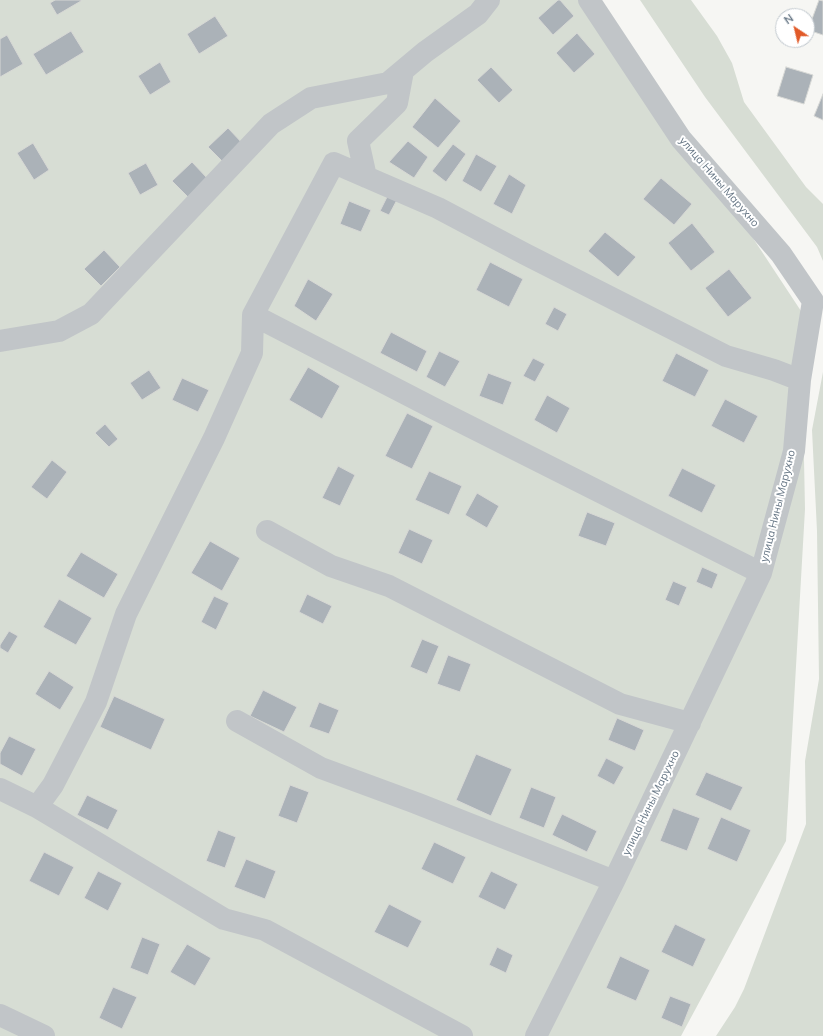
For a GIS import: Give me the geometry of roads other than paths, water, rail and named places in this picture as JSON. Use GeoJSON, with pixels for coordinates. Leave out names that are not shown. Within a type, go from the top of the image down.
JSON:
{"type":"FeatureCollection","features":[{"type":"Feature","properties":{"kind":"street"},"geometry":{"type":"LineString","coordinates":[[0,341],[59,331],[91,314],[271,124],[311,98],[388,83],[425,52],[478,14],[490,0]]}},
{"type":"Feature","properties":{"kind":"street","name":"улица Нины Марухно"},"geometry":{"type":"LineString","coordinates":[[536,1036],[614,881],[761,573],[794,451],[800,380],[813,301],[781,254],[680,139],[589,0]]}},
{"type":"Feature","properties":{"kind":"street"},"geometry":{"type":"LineString","coordinates":[[366,178],[358,141],[397,103],[402,71]]}},
{"type":"Feature","properties":{"kind":"street"},"geometry":{"type":"LineString","coordinates":[[37,807],[53,785],[96,702],[126,614],[214,438],[252,353],[253,315],[334,163],[438,208],[726,356],[774,370],[800,380]]}},
{"type":"Feature","properties":{"kind":"street"},"geometry":{"type":"LineString","coordinates":[[253,315],[433,408],[761,573]]}},
{"type":"Feature","properties":{"kind":"street"},"geometry":{"type":"LineString","coordinates":[[267,531],[331,566],[389,586],[620,704],[690,723]]}},
{"type":"Feature","properties":{"kind":"street"},"geometry":{"type":"LineString","coordinates":[[237,722],[321,768],[416,803],[614,881]]}},
{"type":"Feature","properties":{"kind":"street"},"geometry":{"type":"LineString","coordinates":[[0,789],[37,807],[224,920],[265,930],[462,1036]]}},
{"type":"Feature","properties":{"kind":"street"},"geometry":{"type":"LineString","coordinates":[[0,1015],[44,1036]]}}]}
